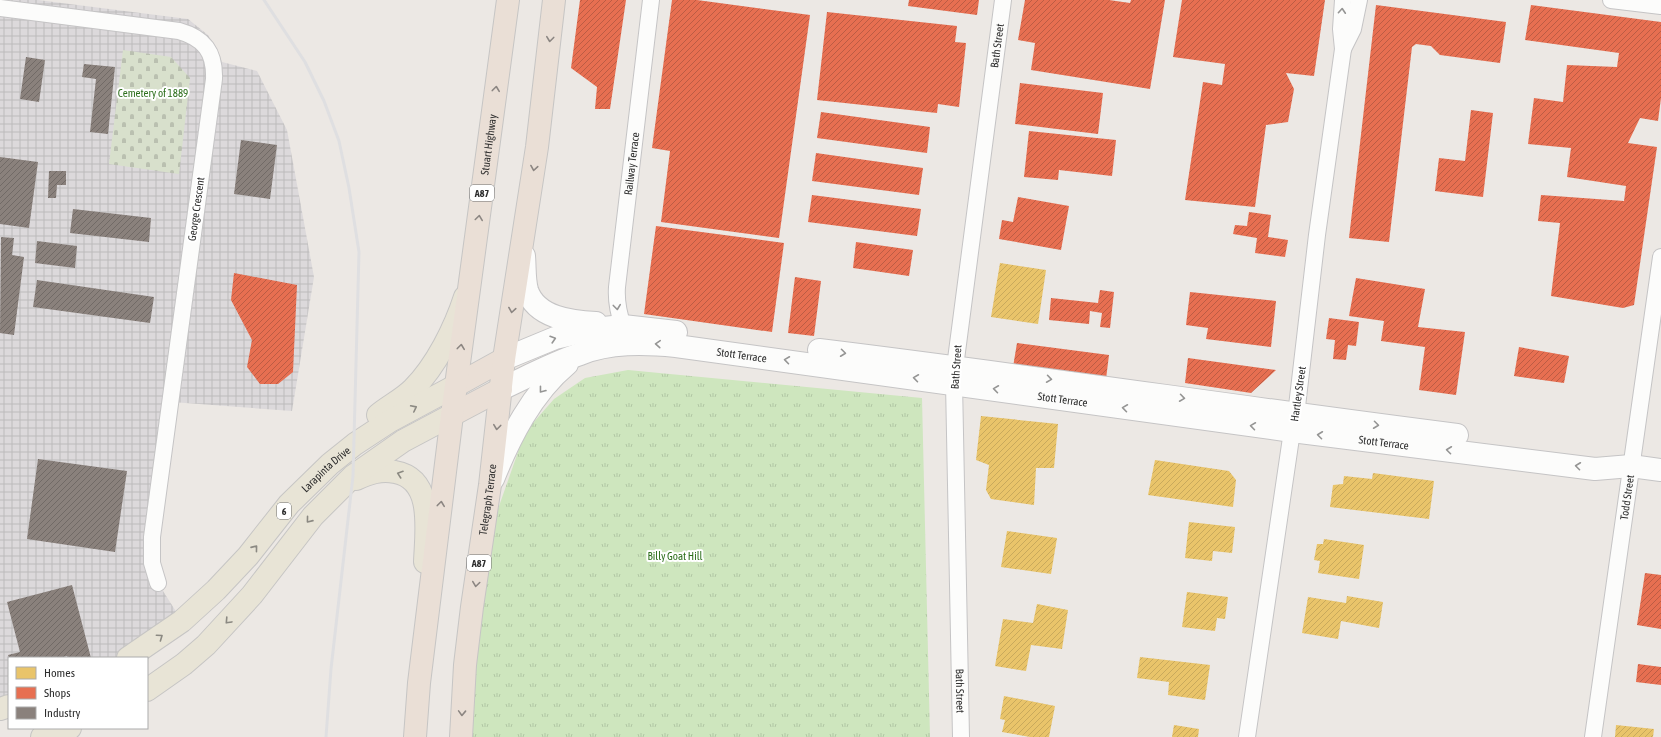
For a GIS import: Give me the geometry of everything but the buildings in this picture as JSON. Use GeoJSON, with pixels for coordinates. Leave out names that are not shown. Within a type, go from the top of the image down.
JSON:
{"type":"FeatureCollection","features":[{"type":"Feature","properties":{"kind":"highway","name":"Stuart Highway"},"geometry":{"type":"LineString","coordinates":[[457,385],[508,0]]}},
{"type":"Feature","properties":{"kind":"highway","name":"A87"},"geometry":{"type":"LineString","coordinates":[[504,359],[537,147],[554,0]]}},
{"type":"Feature","properties":{"kind":"highway","name":"6"},"geometry":{"type":"LineString","coordinates":[[457,385],[504,359]]}},
{"type":"Feature","properties":{"kind":"highway","name":"Telegraph Terrace"},"geometry":{"type":"LineString","coordinates":[[461,737],[465,665],[490,485],[502,389],[504,359]]}},
{"type":"Feature","properties":{"kind":"highway","name":"A87"},"geometry":{"type":"LineString","coordinates":[[415,737],[419,683],[457,385]]}},
{"type":"Feature","properties":{"kind":"highway","name":"6"},"geometry":{"type":"LineString","coordinates":[[452,415],[502,389]]}},
{"type":"Feature","properties":{"kind":"main road"},"geometry":{"type":"LineString","coordinates":[[524,229],[525,276],[528,291],[532,300],[541,308],[561,318],[579,322],[623,326]]}},
{"type":"Feature","properties":{"kind":"main road"},"geometry":{"type":"LineString","coordinates":[[311,481],[320,464],[339,446],[412,389],[427,373],[436,359],[461,310],[470,281]]}},
{"type":"Feature","properties":{"kind":"main road","name":"Stott Terrace"},"geometry":{"type":"LineString","coordinates":[[504,359],[555,338],[594,329],[623,326],[1294,423],[1595,469],[1631,466],[1661,470]]}},
{"type":"Feature","properties":{"kind":"main road","name":"Stott Terrace"},"geometry":{"type":"LineString","coordinates":[[502,389],[580,353],[616,345],[653,344],[676,346],[955,375]]}},
{"type":"Feature","properties":{"kind":"main road"},"geometry":{"type":"LineString","coordinates":[[490,485],[504,453],[527,412],[555,374],[580,353]]}},
{"type":"Feature","properties":{"kind":"main road","name":"Larapinta Drive"},"geometry":{"type":"LineString","coordinates":[[129,657],[182,621],[216,590],[248,556],[289,504],[311,481],[355,444],[390,421],[457,385]]}},
{"type":"Feature","properties":{"kind":"main road","name":"6"},"geometry":{"type":"LineString","coordinates":[[148,689],[184,664],[206,645],[252,595],[273,570],[296,538],[331,497],[354,476],[381,455],[403,441],[452,415]]}},
{"type":"Feature","properties":{"kind":"main road"},"geometry":{"type":"LineString","coordinates":[[331,497],[358,478],[372,472],[382,471],[392,471],[406,475],[413,480],[421,492],[426,507],[427,520],[419,683]]}},
{"type":"Feature","properties":{"kind":"main road"},"geometry":{"type":"LineString","coordinates":[[42,737],[67,729]]}},
{"type":"Feature","properties":{"kind":"street","name":"Railway Terrace"},"geometry":{"type":"LineString","coordinates":[[623,326],[618,313],[616,301],[617,287],[651,0]]}},
{"type":"Feature","properties":{"kind":"street","name":"Bath Street"},"geometry":{"type":"LineString","coordinates":[[961,737],[955,375],[1003,0]]}},
{"type":"Feature","properties":{"kind":"street","name":"Hartley Street"},"geometry":{"type":"LineString","coordinates":[[1343,0],[1341,29],[1344,49]]}},
{"type":"Feature","properties":{"kind":"street","name":"Hartley Street"},"geometry":{"type":"LineString","coordinates":[[1247,737],[1294,423],[1317,235],[1344,49],[1353,29],[1358,0]]}},
{"type":"Feature","properties":{"kind":"street"},"geometry":{"type":"LineString","coordinates":[[1611,0],[1661,6]]}},
{"type":"Feature","properties":{"kind":"street","name":"George Crescent"},"geometry":{"type":"LineString","coordinates":[[0,8],[179,31],[191,35],[201,41],[209,50],[213,61],[214,79],[152,537],[152,563],[158,583]]}},
{"type":"Feature","properties":{"kind":"street","name":"Todd Street"},"geometry":{"type":"LineString","coordinates":[[1593,737],[1661,257]]}},
{"type":"Feature","properties":{"kind":"shaded area"},"geometry":{"type":"Polygon","coordinates":[[[0,0],[38,0],[188,19],[208,35],[222,62],[257,71],[287,130],[314,277],[292,411],[172,402],[157,510],[158,583],[182,621],[129,657],[8,657],[8,706],[0,709],[0,0]]]}},
{"type":"Feature","properties":{"kind":"green space","name":"Cemetery of 1889"},"geometry":{"type":"Polygon","coordinates":[[[123,50],[171,57],[190,78],[179,174],[109,164],[123,50]]]}},
{"type":"Feature","properties":{"kind":"green space","name":"Billy Goat Hill"},"geometry":{"type":"Polygon","coordinates":[[[628,370],[922,398],[930,737],[465,737],[467,692],[498,509],[525,432],[554,399],[585,378],[628,370]]]}},
{"type":"Feature","properties":{"kind":"railway"},"geometry":{"type":"LineString","coordinates":[[264,0],[305,62],[324,101],[339,141],[349,188],[359,252],[353,476],[331,669],[326,737]]}}]}
